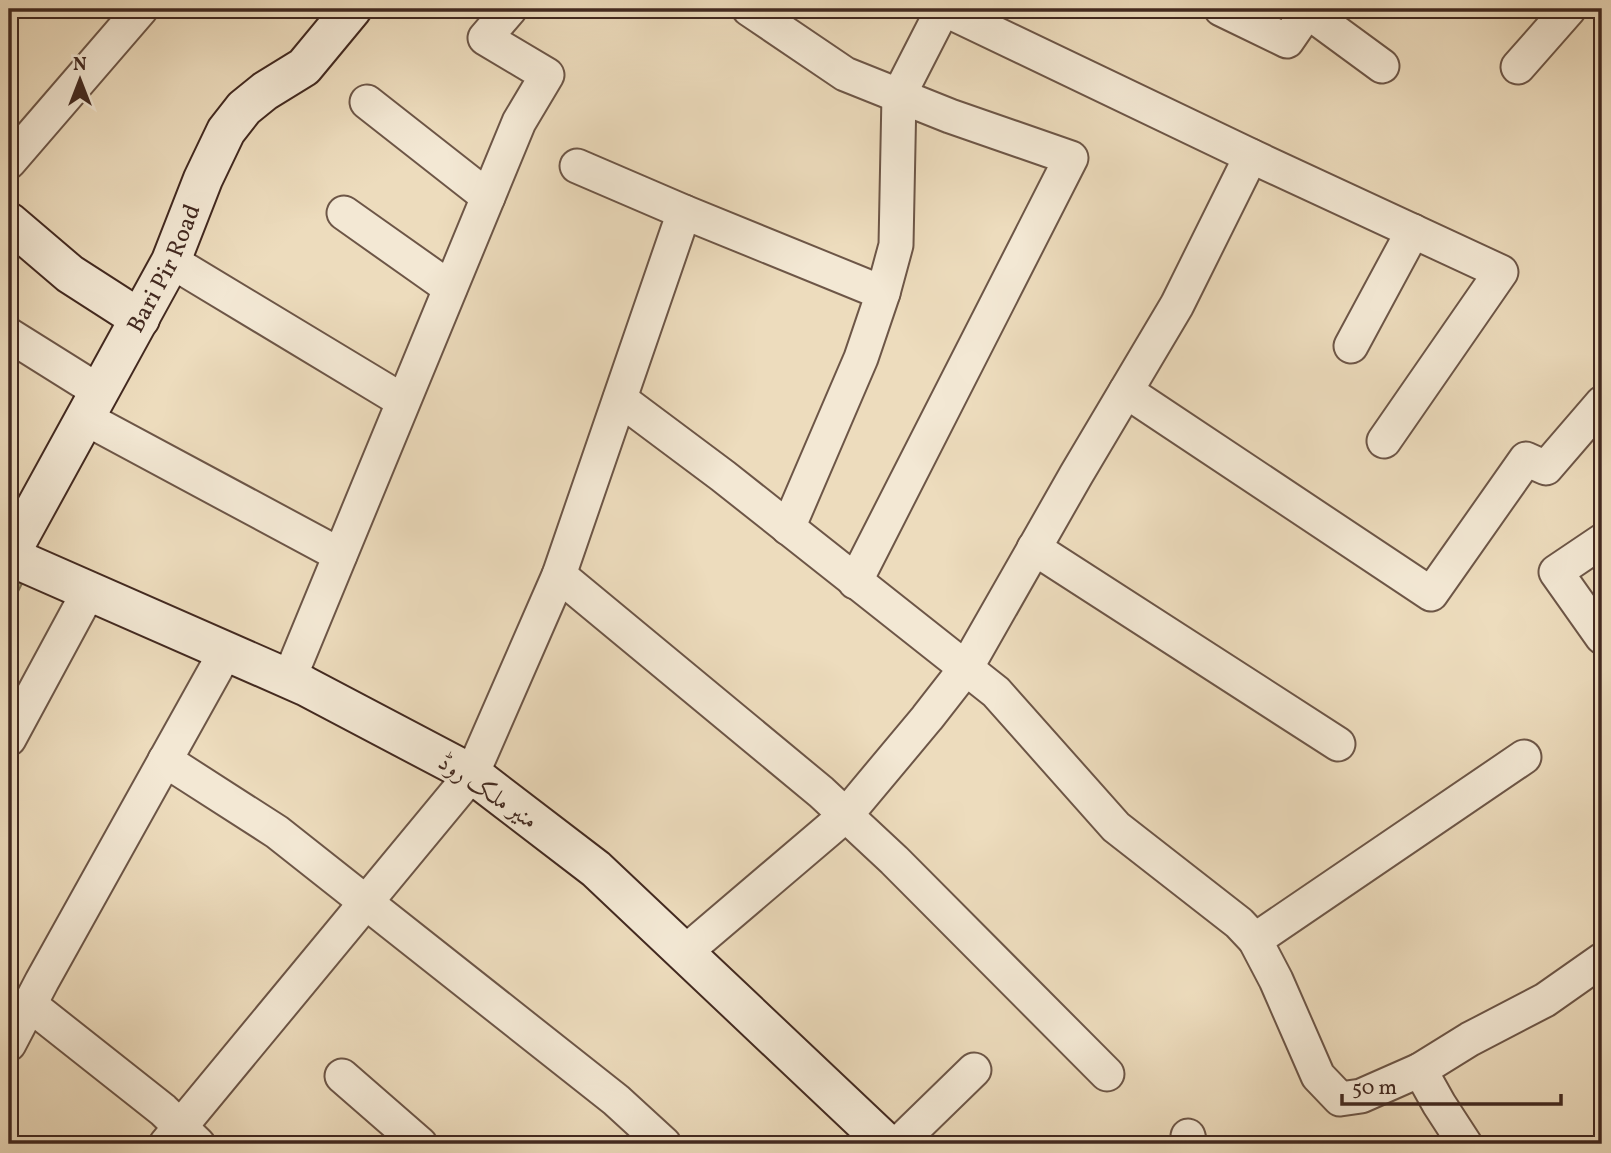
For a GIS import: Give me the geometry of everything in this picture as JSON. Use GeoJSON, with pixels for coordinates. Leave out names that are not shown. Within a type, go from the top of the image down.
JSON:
{"type":"FeatureCollection","features":[{"type":"Feature","properties":{"kind":"street"},"geometry":{"type":"LineString","coordinates":[[9,162],[141,9]]}},
{"type":"Feature","properties":{"kind":"street"},"geometry":{"type":"LineString","coordinates":[[289,678],[519,122],[547,75],[485,38],[510,9]]}},
{"type":"Feature","properties":{"kind":"street"},"geometry":{"type":"LineString","coordinates":[[749,9],[845,74],[950,116],[1071,158],[855,582]]}},
{"type":"Feature","properties":{"kind":"street"},"geometry":{"type":"LineString","coordinates":[[788,528],[861,358],[883,293],[896,245],[899,95],[944,9],[1501,272],[1384,441]]}},
{"type":"Feature","properties":{"kind":"street"},"geometry":{"type":"LineString","coordinates":[[1221,9],[1287,41],[1308,10],[1382,66]]}},
{"type":"Feature","properties":{"kind":"street"},"geometry":{"type":"LineString","coordinates":[[1518,67],[1569,9]]}},
{"type":"Feature","properties":{"kind":"street","name":"Bari Pir Road"},"geometry":{"type":"LineString","coordinates":[[9,556],[18,516],[92,405],[171,261],[203,179],[226,131],[244,108],[265,91],[304,67],[324,44],[347,10]]}},
{"type":"Feature","properties":{"kind":"street"},"geometry":{"type":"LineString","coordinates":[[367,102],[488,197]]}},
{"type":"Feature","properties":{"kind":"street"},"geometry":{"type":"LineString","coordinates":[[684,953],[846,815],[928,718],[966,668],[1177,305],[1251,156]]}},
{"type":"Feature","properties":{"kind":"street"},"geometry":{"type":"LineString","coordinates":[[577,166],[883,293]]}},
{"type":"Feature","properties":{"kind":"street"},"geometry":{"type":"LineString","coordinates":[[29,1004],[163,1110],[181,1138],[366,901],[472,774],[559,575],[684,212]]}},
{"type":"Feature","properties":{"kind":"street"},"geometry":{"type":"LineString","coordinates":[[344,213],[450,288]]}},
{"type":"Feature","properties":{"kind":"street"},"geometry":{"type":"LineString","coordinates":[[9,222],[70,274],[139,319]]}},
{"type":"Feature","properties":{"kind":"street"},"geometry":{"type":"LineString","coordinates":[[1350,346],[1413,231]]}},
{"type":"Feature","properties":{"kind":"street"},"geometry":{"type":"LineString","coordinates":[[171,261],[403,401]]}},
{"type":"Feature","properties":{"kind":"street"},"geometry":{"type":"LineString","coordinates":[[9,335],[92,405],[340,555]]}},
{"type":"Feature","properties":{"kind":"street"},"geometry":{"type":"LineString","coordinates":[[1126,391],[1431,594],[1526,459],[1546,468],[1602,403]]}},
{"type":"Feature","properties":{"kind":"street"},"geometry":{"type":"LineString","coordinates":[[620,399],[723,476],[996,692],[1116,827],[1239,923],[1255,940],[1276,980],[1318,1076],[1340,1099],[1361,1096],[1420,1070],[1470,1039],[1545,1000],[1602,960]]}},
{"type":"Feature","properties":{"kind":"street"},"geometry":{"type":"LineString","coordinates":[[1602,541],[1556,572],[1602,637]]}},
{"type":"Feature","properties":{"kind":"street"},"geometry":{"type":"LineString","coordinates":[[1034,548],[1338,744]]}},
{"type":"Feature","properties":{"kind":"street","name":"منیر ملک روڈ"},"geometry":{"type":"LineString","coordinates":[[9,556],[289,678],[472,774],[596,869],[887,1144]]}},
{"type":"Feature","properties":{"kind":"street"},"geometry":{"type":"LineString","coordinates":[[559,575],[821,792],[894,860],[1107,1074]]}},
{"type":"Feature","properties":{"kind":"street"},"geometry":{"type":"LineString","coordinates":[[9,739],[89,592]]}},
{"type":"Feature","properties":{"kind":"street"},"geometry":{"type":"LineString","coordinates":[[9,1044],[226,651]]}},
{"type":"Feature","properties":{"kind":"street"},"geometry":{"type":"LineString","coordinates":[[1255,940],[1524,757]]}},
{"type":"Feature","properties":{"kind":"street"},"geometry":{"type":"LineString","coordinates":[[165,760],[277,832],[615,1100],[664,1144]]}},
{"type":"Feature","properties":{"kind":"street"},"geometry":{"type":"LineString","coordinates":[[898,1144],[974,1070]]}},
{"type":"Feature","properties":{"kind":"street"},"geometry":{"type":"LineString","coordinates":[[1420,1070],[1465,1144]]}},
{"type":"Feature","properties":{"kind":"street"},"geometry":{"type":"LineString","coordinates":[[342,1076],[420,1144]]}},
{"type":"Feature","properties":{"kind":"green space"},"geometry":{"type":"Polygon","coordinates":[[[9,556],[31,566],[9,609],[9,556]]]}}]}
